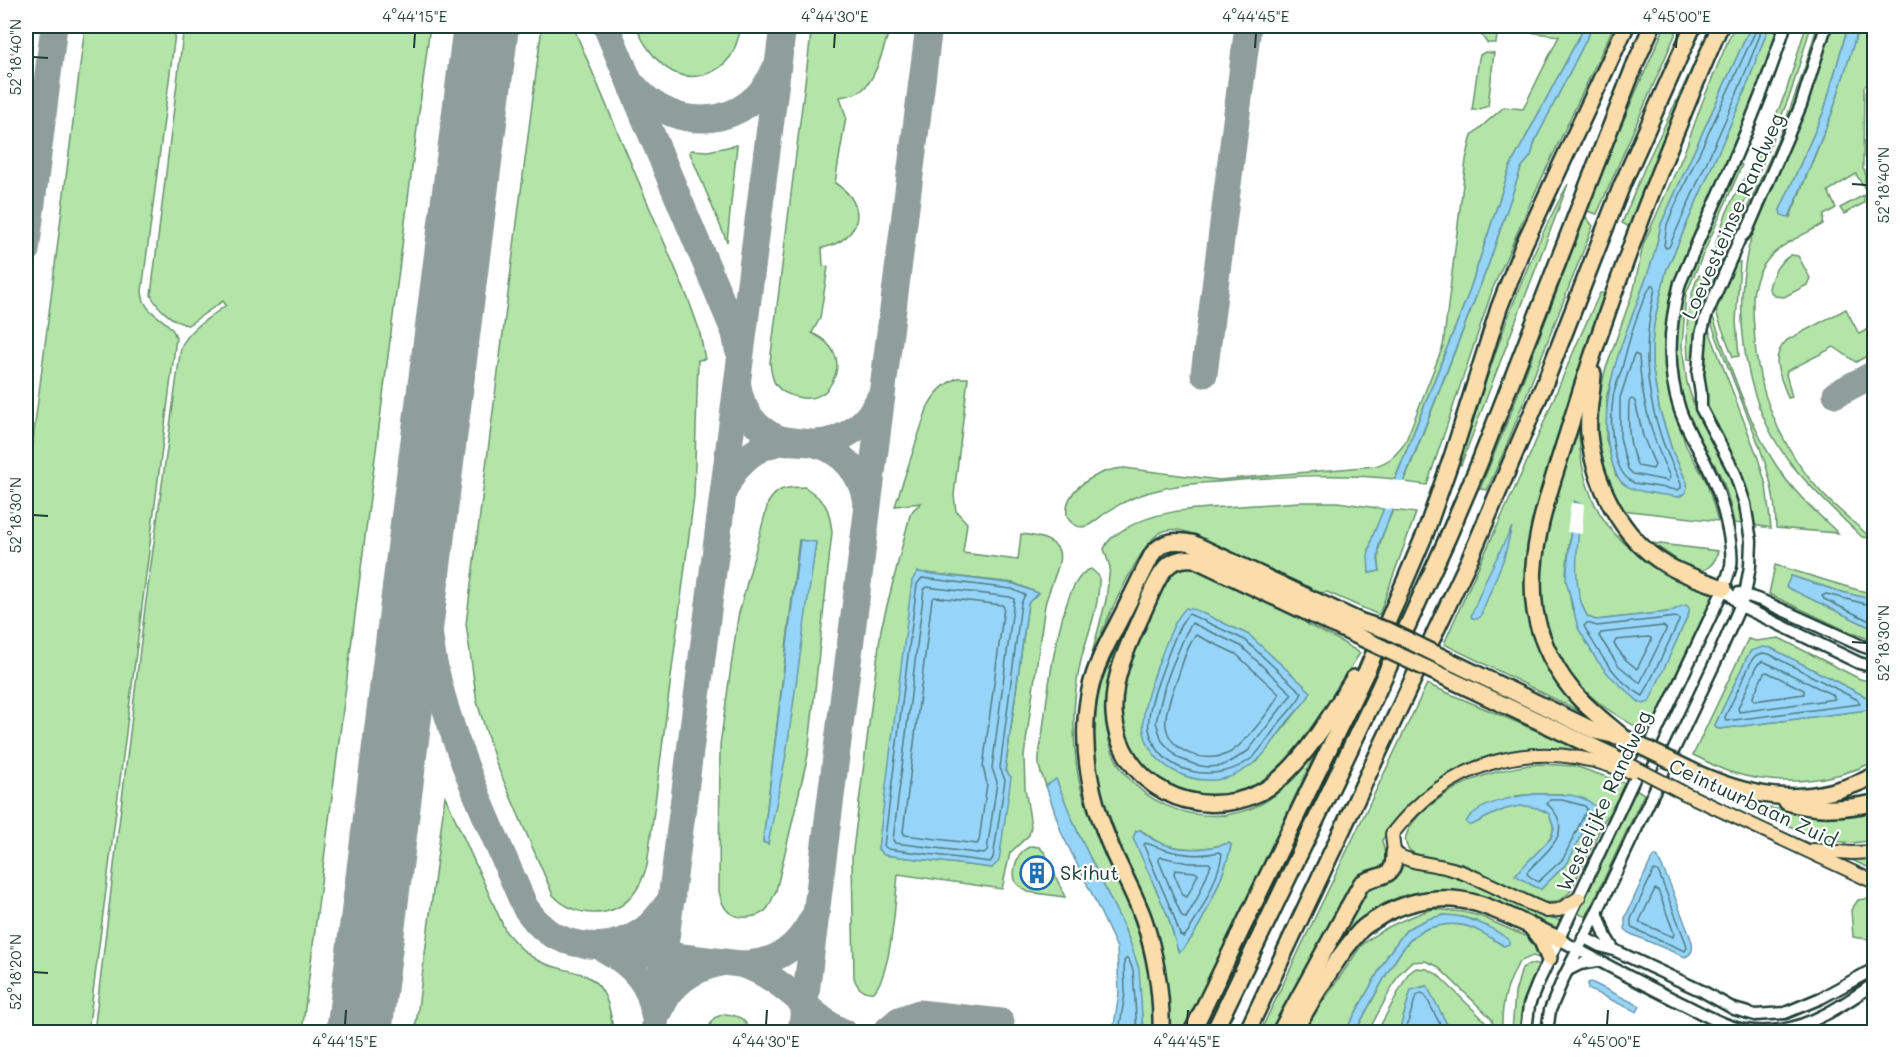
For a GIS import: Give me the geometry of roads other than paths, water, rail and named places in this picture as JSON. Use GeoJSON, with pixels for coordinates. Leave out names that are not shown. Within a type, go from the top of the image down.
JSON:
{"type":"FeatureCollection","features":[{"type":"Feature","properties":{"kind":"highway"},"geometry":{"type":"LineString","coordinates":[[1192,1032],[1367,670],[1428,524],[1453,454],[1499,308],[1524,244],[1626,26]]}},
{"type":"Feature","properties":{"kind":"highway"},"geometry":{"type":"LineString","coordinates":[[1214,1032],[1369,709],[1447,539],[1479,464],[1652,26]]}},
{"type":"Feature","properties":{"kind":"highway"},"geometry":{"type":"LineString","coordinates":[[1247,1032],[1471,556],[1544,385],[1622,185],[1693,26]]}},
{"type":"Feature","properties":{"kind":"highway"},"geometry":{"type":"LineString","coordinates":[[1624,738],[1580,699],[1562,677],[1543,640],[1534,598],[1534,566],[1542,522],[1555,474],[1593,353],[1653,185],[1720,26]]}},
{"type":"Feature","properties":{"kind":"highway"},"geometry":{"type":"LineString","coordinates":[[1593,353],[1589,432],[1595,469],[1626,530],[1643,549],[1660,561],[1692,577],[1724,588]]}},
{"type":"Feature","properties":{"kind":"highway"},"geometry":{"type":"LineString","coordinates":[[1161,1032],[1159,983],[1153,951],[1136,902],[1097,813],[1085,748],[1090,689],[1099,662],[1153,553],[1158,548],[1171,541],[1192,543],[1298,594],[1447,678],[1613,761]]}},
{"type":"Feature","properties":{"kind":"highway"},"geometry":{"type":"LineString","coordinates":[[1391,613],[1354,678],[1302,755],[1284,775],[1260,792],[1234,802],[1214,804],[1179,799],[1163,792],[1148,780],[1133,766],[1125,753],[1114,715],[1118,673],[1158,579],[1171,562],[1184,558],[1194,559],[1356,627],[1389,631],[1595,731],[1624,738],[1719,783],[1808,808],[1875,803]]}},
{"type":"Feature","properties":{"kind":"highway"},"geometry":{"type":"LineString","coordinates":[[1755,793],[1789,797],[1815,796],[1842,790],[1875,776]]}},
{"type":"Feature","properties":{"kind":"highway"},"geometry":{"type":"LineString","coordinates":[[1280,1032],[1360,884],[1382,878],[1387,874],[1393,864],[1394,853]]}},
{"type":"Feature","properties":{"kind":"highway"},"geometry":{"type":"LineString","coordinates":[[1293,1032],[1342,954],[1360,930],[1394,909],[1438,898],[1461,900],[1493,909],[1559,939]]}},
{"type":"Feature","properties":{"kind":"highway"},"geometry":{"type":"LineString","coordinates":[[1531,926],[1550,958]]}},
{"type":"Feature","properties":{"kind":"main road","name":"Ceintuurbaan Zuid"},"geometry":{"type":"LineString","coordinates":[[1394,853],[1392,834],[1403,820],[1437,789],[1481,765],[1506,758],[1535,754],[1613,761],[1875,882]]}},
{"type":"Feature","properties":{"kind":"main road"},"geometry":{"type":"LineString","coordinates":[[1806,849],[1852,853],[1875,852]]}},
{"type":"Feature","properties":{"kind":"main road"},"geometry":{"type":"LineString","coordinates":[[1394,853],[1410,861],[1451,868],[1470,875],[1547,911],[1559,910],[1579,898]]}},
{"type":"Feature","properties":{"kind":"street","name":"Loevesteinse Randweg"},"geometry":{"type":"LineString","coordinates":[[1724,588],[1731,564],[1726,521],[1712,476],[1698,452],[1677,400],[1669,351],[1672,312],[1680,282],[1758,106],[1785,26]]}},
{"type":"Feature","properties":{"kind":"street","name":"Loevesteinse Randweg"},"geometry":{"type":"LineString","coordinates":[[1745,595],[1750,566],[1749,523],[1735,472],[1701,408],[1698,374],[1701,334],[1740,238],[1747,231],[1801,105],[1826,26]]}},
{"type":"Feature","properties":{"kind":"street"},"geometry":{"type":"LineString","coordinates":[[1724,588],[1763,601],[1875,650]]}},
{"type":"Feature","properties":{"kind":"street"},"geometry":{"type":"LineString","coordinates":[[1724,588],[1741,606],[1859,663],[1875,667]]}},
{"type":"Feature","properties":{"kind":"street","name":"Westelijke Randweg"},"geometry":{"type":"LineString","coordinates":[[1526,1032],[1529,1005],[1537,985],[1724,588]]}},
{"type":"Feature","properties":{"kind":"street","name":"Westelijke Randweg"},"geometry":{"type":"LineString","coordinates":[[1547,1032],[1550,1010],[1577,950],[1597,912],[1745,595]]}},
{"type":"Feature","properties":{"kind":"street"},"geometry":{"type":"LineString","coordinates":[[1597,912],[1606,937],[1614,950]]}},
{"type":"Feature","properties":{"kind":"street"},"geometry":{"type":"LineString","coordinates":[[1559,939],[1583,937],[1702,991],[1734,1009],[1755,1015],[1785,1013],[1821,998],[1875,969]]}},
{"type":"Feature","properties":{"kind":"street"},"geometry":{"type":"LineString","coordinates":[[1559,939],[1726,1029],[1768,1031],[1807,1024],[1823,1017],[1875,984]]}},
{"type":"Feature","properties":{"kind":"street"},"geometry":{"type":"LineString","coordinates":[[1568,970],[1580,964],[1597,961]]}},
{"type":"Feature","properties":{"kind":"street"},"geometry":{"type":"LineString","coordinates":[[1726,1029],[1734,1009]]}},
{"type":"Feature","properties":{"kind":"water"},"geometry":{"type":"Polygon","coordinates":[[[1585,26],[1593,26],[1535,141],[1531,156],[1521,168],[1489,263],[1379,544],[1380,571],[1369,573],[1368,556],[1372,538],[1468,295],[1510,167],[1585,26]]]}},
{"type":"Feature","properties":{"kind":"water"},"geometry":{"type":"Polygon","coordinates":[[[1751,26],[1769,26],[1742,98],[1666,271],[1654,323],[1652,365],[1659,408],[1672,450],[1687,483],[1686,490],[1678,497],[1643,492],[1622,483],[1612,462],[1607,431],[1608,401],[1614,371],[1654,254],[1661,224],[1751,26]]]}},
{"type":"Feature","properties":{"kind":"water"},"geometry":{"type":"Polygon","coordinates":[[[1848,26],[1859,26],[1832,113],[1789,217],[1781,215],[1780,210],[1824,111],[1848,26]]]}},
{"type":"Feature","properties":{"kind":"water"},"geometry":{"type":"Polygon","coordinates":[[[1574,501],[1581,504],[1577,577],[1582,605],[1588,617],[1596,620],[1668,612],[1686,605],[1689,608],[1689,613],[1649,702],[1644,704],[1609,675],[1596,659],[1578,628],[1566,580],[1574,501]]]}},
{"type":"Feature","properties":{"kind":"water"},"geometry":{"type":"Polygon","coordinates":[[[1512,527],[1504,558],[1480,617],[1472,618],[1486,579],[1512,527]]]}},
{"type":"Feature","properties":{"kind":"water"},"geometry":{"type":"Polygon","coordinates":[[[800,540],[816,542],[786,755],[768,844],[763,842],[800,540]]]}},
{"type":"Feature","properties":{"kind":"water"},"geometry":{"type":"Polygon","coordinates":[[[917,572],[1014,584],[1038,593],[1028,603],[1005,770],[1011,777],[999,861],[992,868],[884,855],[878,849],[912,581],[917,572]]]}},
{"type":"Feature","properties":{"kind":"water"},"geometry":{"type":"Polygon","coordinates":[[[1791,576],[1874,600],[1874,629],[1786,587],[1791,576]]]}},
{"type":"Feature","properties":{"kind":"water"},"geometry":{"type":"Polygon","coordinates":[[[1186,608],[1196,610],[1249,635],[1311,692],[1259,759],[1239,773],[1222,779],[1197,779],[1173,771],[1154,755],[1144,732],[1145,707],[1152,681],[1173,627],[1186,608]]]}},
{"type":"Feature","properties":{"kind":"water"},"geometry":{"type":"Polygon","coordinates":[[[1763,647],[1771,648],[1874,701],[1874,714],[1867,710],[1716,728],[1715,725],[1747,657],[1751,651],[1763,647]]]}},
{"type":"Feature","properties":{"kind":"water"},"geometry":{"type":"Polygon","coordinates":[[[1056,779],[1078,833],[1130,942],[1139,969],[1143,1032],[1113,1032],[1119,993],[1117,948],[1062,834],[1046,786],[1056,779]]]}},
{"type":"Feature","properties":{"kind":"water"},"geometry":{"type":"Polygon","coordinates":[[[1536,794],[1576,796],[1590,802],[1595,807],[1568,862],[1541,889],[1515,875],[1551,838],[1554,828],[1549,814],[1529,806],[1520,806],[1500,811],[1472,825],[1466,822],[1471,815],[1487,805],[1536,794]]]}},
{"type":"Feature","properties":{"kind":"water"},"geometry":{"type":"Polygon","coordinates":[[[1140,830],[1156,841],[1174,847],[1192,849],[1229,843],[1231,845],[1211,902],[1195,932],[1180,952],[1168,916],[1133,838],[1136,831],[1140,830]]]}},
{"type":"Feature","properties":{"kind":"water"},"geometry":{"type":"Polygon","coordinates":[[[1655,856],[1670,884],[1692,942],[1692,951],[1685,957],[1631,934],[1625,929],[1625,918],[1652,858],[1655,856]]]}},
{"type":"Feature","properties":{"kind":"water"},"geometry":{"type":"Polygon","coordinates":[[[1444,915],[1469,919],[1486,926],[1509,940],[1509,944],[1504,946],[1462,925],[1451,924],[1422,931],[1401,951],[1355,1032],[1345,1032],[1389,953],[1407,929],[1428,919],[1444,915]]]}},
{"type":"Feature","properties":{"kind":"water"},"geometry":{"type":"Polygon","coordinates":[[[1591,982],[1640,1006],[1637,1012],[1588,989],[1588,983],[1591,982]]]}},
{"type":"Feature","properties":{"kind":"water"},"geometry":{"type":"Polygon","coordinates":[[[1427,986],[1451,1032],[1399,1032],[1411,990],[1427,986]]]}},
{"type":"Feature","properties":{"kind":"place","name":"Skihut"},"geometry":{"type":"Point","coordinates":[1037,873]}}]}
